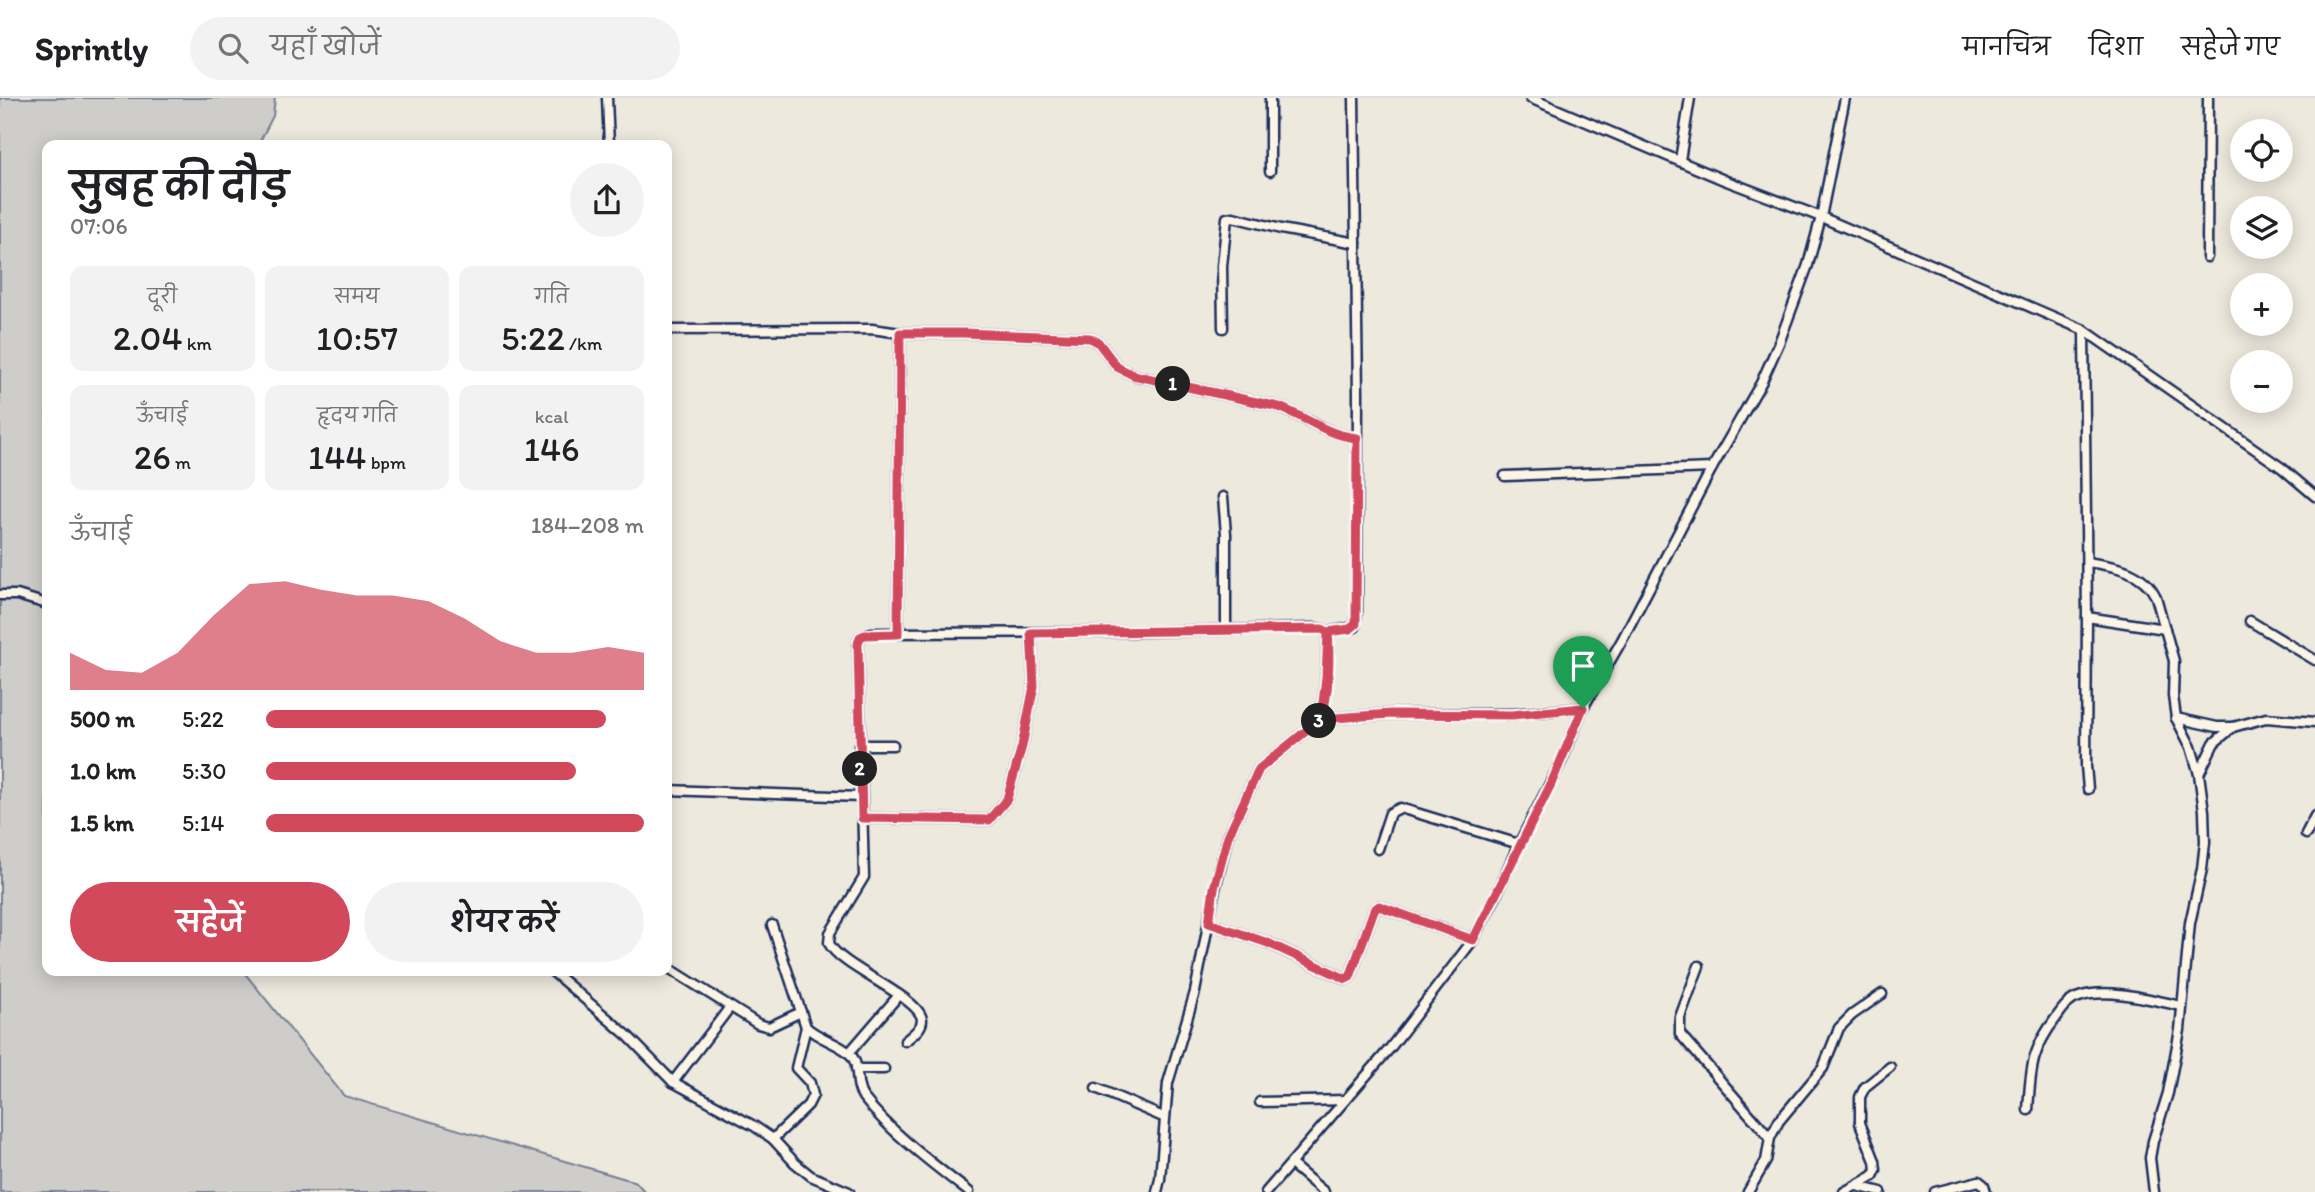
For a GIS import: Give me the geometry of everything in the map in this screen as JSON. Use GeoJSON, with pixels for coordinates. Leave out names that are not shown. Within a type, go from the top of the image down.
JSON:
{"type":"FeatureCollection","features":[{"type":"Feature","properties":{"kind":"street"},"geometry":{"type":"LineString","coordinates":[[607,98],[609,140]]}},
{"type":"Feature","properties":{"kind":"street"},"geometry":{"type":"LineString","coordinates":[[1270,98],[1270,171]]}},
{"type":"Feature","properties":{"kind":"street"},"geometry":{"type":"LineString","coordinates":[[905,1041],[917,1030],[922,1018],[899,995],[840,957],[829,943],[830,933],[864,877],[859,745],[860,637],[871,634],[1313,628],[1328,632],[1350,629],[1356,624],[1354,98]]}},
{"type":"Feature","properties":{"kind":"street"},"geometry":{"type":"LineString","coordinates":[[1530,98],[1821,217],[2084,330],[2282,468],[2315,496]]}},
{"type":"Feature","properties":{"kind":"street"},"geometry":{"type":"LineString","coordinates":[[1679,160],[1690,98]]}},
{"type":"Feature","properties":{"kind":"street"},"geometry":{"type":"LineString","coordinates":[[1266,1192],[1391,1047],[1473,940],[1556,773],[1583,708],[1622,640],[1712,468],[1761,383],[1779,343],[1808,265],[1821,217],[1845,98]]}},
{"type":"Feature","properties":{"kind":"street"},"geometry":{"type":"LineString","coordinates":[[2207,257],[2208,98]]}},
{"type":"Feature","properties":{"kind":"street"},"geometry":{"type":"LineString","coordinates":[[1223,328],[1222,266],[1227,218],[1233,216],[1281,229],[1356,243]]}},
{"type":"Feature","properties":{"kind":"street"},"geometry":{"type":"LineString","coordinates":[[672,330],[873,329],[900,333],[1090,338],[1098,342],[1117,367],[1133,375],[1279,407],[1301,415],[1329,433],[1357,438]]}},
{"type":"Feature","properties":{"kind":"street"},"geometry":{"type":"LineString","coordinates":[[2084,330],[2088,617],[2085,766],[2088,789]]}},
{"type":"Feature","properties":{"kind":"street"},"geometry":{"type":"LineString","coordinates":[[898,634],[900,333]]}},
{"type":"Feature","properties":{"kind":"street"},"geometry":{"type":"LineString","coordinates":[[1505,476],[1712,468]]}},
{"type":"Feature","properties":{"kind":"street"},"geometry":{"type":"LineString","coordinates":[[1223,497],[1226,534],[1226,630]]}},
{"type":"Feature","properties":{"kind":"street"},"geometry":{"type":"LineString","coordinates":[[2087,562],[2130,572],[2142,579],[2156,597],[2174,661],[2172,696],[2176,718],[2191,747],[2199,774],[2205,842],[2190,923],[2180,1030],[2168,1093],[2151,1150],[2154,1192]]}},
{"type":"Feature","properties":{"kind":"street"},"geometry":{"type":"LineString","coordinates":[[0,595],[27,597],[42,602]]}},
{"type":"Feature","properties":{"kind":"street"},"geometry":{"type":"LineString","coordinates":[[2088,617],[2165,629]]}},
{"type":"Feature","properties":{"kind":"street"},"geometry":{"type":"LineString","coordinates":[[2250,621],[2315,660]]}},
{"type":"Feature","properties":{"kind":"street"},"geometry":{"type":"LineString","coordinates":[[1321,719],[1328,632]]}},
{"type":"Feature","properties":{"kind":"street"},"geometry":{"type":"LineString","coordinates":[[862,818],[989,820],[1007,799],[1022,746],[1034,686],[1031,633]]}},
{"type":"Feature","properties":{"kind":"street"},"geometry":{"type":"LineString","coordinates":[[1157,1192],[1163,1117],[1172,1064],[1195,992],[1214,888],[1228,836],[1259,769],[1321,719],[1391,714],[1512,715],[1583,708]]}},
{"type":"Feature","properties":{"kind":"street"},"geometry":{"type":"LineString","coordinates":[[2176,718],[2217,727],[2233,727],[2266,718],[2315,722]]}},
{"type":"Feature","properties":{"kind":"street"},"geometry":{"type":"LineString","coordinates":[[2199,774],[2214,743],[2233,727]]}},
{"type":"Feature","properties":{"kind":"street"},"geometry":{"type":"LineString","coordinates":[[859,745],[893,745]]}},
{"type":"Feature","properties":{"kind":"street"},"geometry":{"type":"LineString","coordinates":[[672,790],[861,797]]}},
{"type":"Feature","properties":{"kind":"street"},"geometry":{"type":"LineString","coordinates":[[1378,849],[1390,813],[1400,808],[1519,844]]}},
{"type":"Feature","properties":{"kind":"street"},"geometry":{"type":"LineString","coordinates":[[2306,834],[2315,816]]}},
{"type":"Feature","properties":{"kind":"street"},"geometry":{"type":"LineString","coordinates":[[1209,923],[1268,943],[1346,979],[1350,977],[1374,910],[1379,906],[1473,940]]}},
{"type":"Feature","properties":{"kind":"street"},"geometry":{"type":"LineString","coordinates":[[772,925],[806,1027],[796,1068],[810,1083],[813,1095],[808,1105],[773,1139]]}},
{"type":"Feature","properties":{"kind":"street"},"geometry":{"type":"LineString","coordinates":[[1699,966],[1679,1017],[1679,1034],[1770,1138]]}},
{"type":"Feature","properties":{"kind":"street"},"geometry":{"type":"LineString","coordinates":[[672,970],[758,1024],[769,1027],[801,1012]]}},
{"type":"Feature","properties":{"kind":"street"},"geometry":{"type":"LineString","coordinates":[[558,976],[621,1029],[673,1082],[754,1126],[773,1139],[811,1176],[849,1192]]}},
{"type":"Feature","properties":{"kind":"street"},"geometry":{"type":"LineString","coordinates":[[1748,1192],[1766,1161],[1770,1138],[1779,1121],[1823,1068],[1834,1036],[1844,1021],[1882,994]]}},
{"type":"Feature","properties":{"kind":"street"},"geometry":{"type":"LineString","coordinates":[[2028,1110],[2032,1067],[2038,1042],[2072,1000],[2100,994],[2182,1006]]}},
{"type":"Feature","properties":{"kind":"street"},"geometry":{"type":"LineString","coordinates":[[849,1053],[899,995]]}},
{"type":"Feature","properties":{"kind":"street"},"geometry":{"type":"LineString","coordinates":[[673,1082],[730,1007]]}},
{"type":"Feature","properties":{"kind":"street"},"geometry":{"type":"LineString","coordinates":[[806,1027],[849,1053],[855,1060],[859,1090],[872,1107],[930,1162],[969,1192]]}},
{"type":"Feature","properties":{"kind":"street"},"geometry":{"type":"LineString","coordinates":[[1844,1192],[1873,1176],[1877,1166],[1860,1123],[1860,1097],[1865,1087],[1890,1068]]}},
{"type":"Feature","properties":{"kind":"street"},"geometry":{"type":"LineString","coordinates":[[856,1069],[884,1069]]}},
{"type":"Feature","properties":{"kind":"street"},"geometry":{"type":"LineString","coordinates":[[1096,1088],[1163,1117]]}},
{"type":"Feature","properties":{"kind":"street"},"geometry":{"type":"LineString","coordinates":[[1260,1102],[1345,1100]]}},
{"type":"Feature","properties":{"kind":"street"},"geometry":{"type":"LineString","coordinates":[[1291,1164],[1324,1192]]}},
{"type":"Feature","properties":{"kind":"street"},"geometry":{"type":"LineString","coordinates":[[1935,1192],[1979,1181],[1986,1192]]}},
{"type":"Feature","properties":{"kind":"street"},"geometry":{"type":"LineString","coordinates":[[1857,1186],[1881,1192]]}},
{"type":"Feature","properties":{"kind":"shaded area"},"geometry":{"type":"Polygon","coordinates":[[[0,98],[275,98],[273,116],[261,140],[42,140],[42,976],[247,976],[344,1096],[636,1182],[645,1192],[0,1192],[0,98]]]}},
{"type":"Feature","properties":{"kind":"route"},"geometry":{"type":"LineString","coordinates":[[1583,708],[1512,715],[1379,714],[1321,719],[1328,632],[1350,629],[1356,624],[1357,438],[1329,433],[1301,415],[1279,407],[1122,371],[1111,361],[1102,346],[1090,338],[900,333],[898,634],[865,635],[860,637],[858,644],[862,818],[989,820],[1007,799],[1022,746],[1034,686],[1031,633],[1322,629],[1328,632],[1329,639],[1321,719],[1259,769],[1228,836],[1214,888],[1209,923],[1268,943],[1343,979],[1349,979],[1374,910],[1379,906],[1473,940],[1551,784],[1583,708]]}}]}
